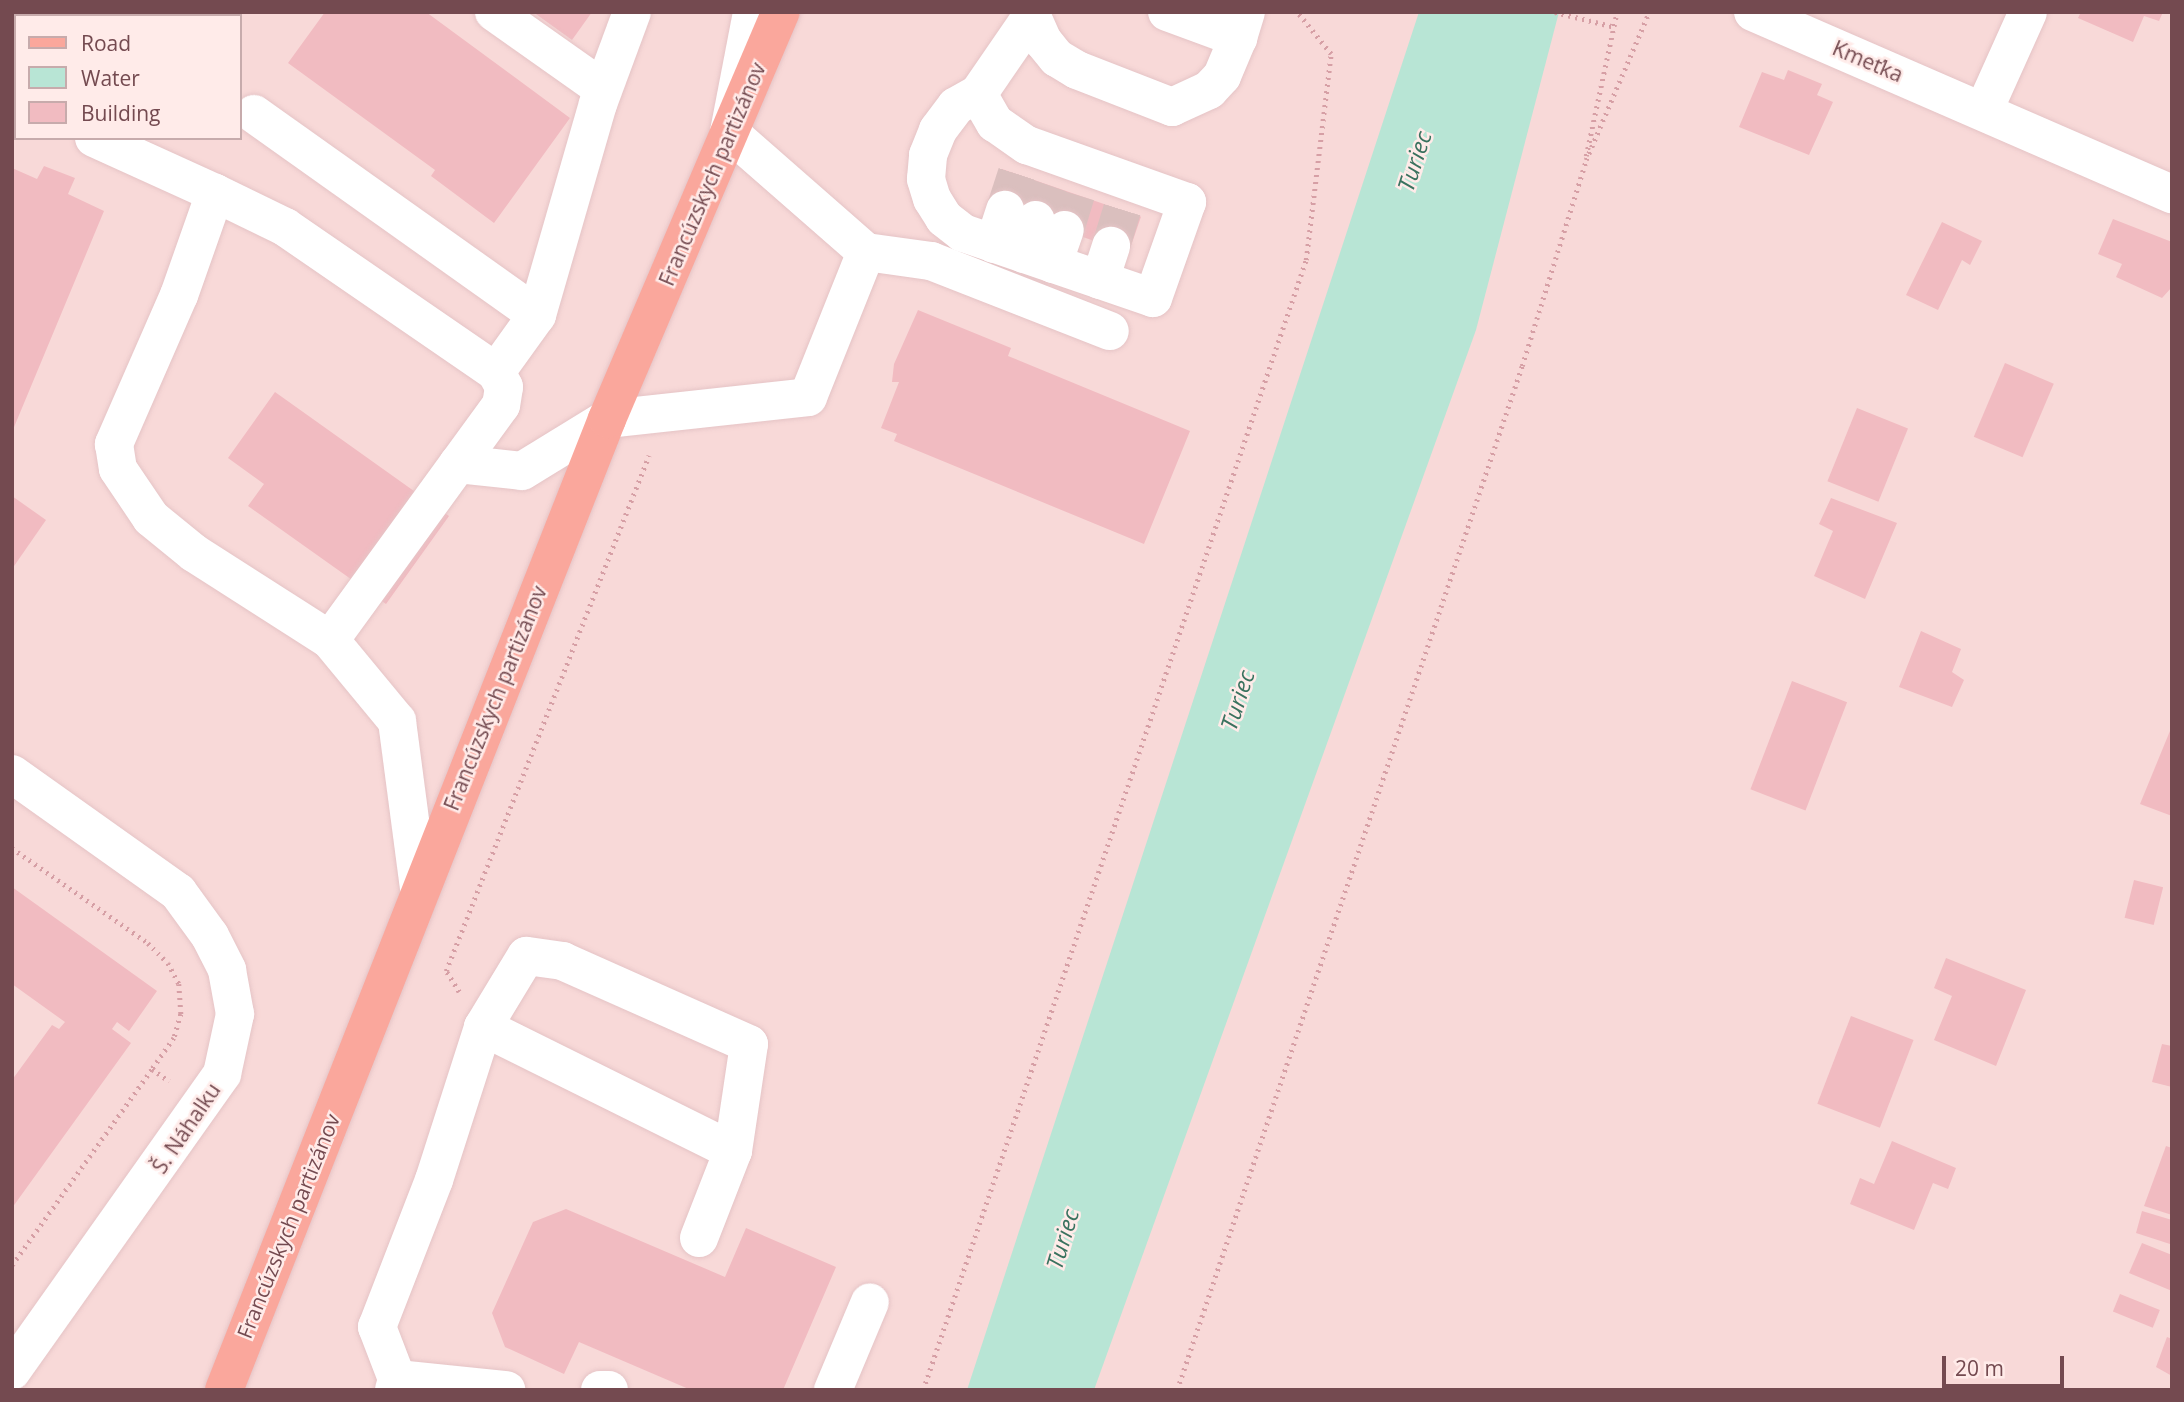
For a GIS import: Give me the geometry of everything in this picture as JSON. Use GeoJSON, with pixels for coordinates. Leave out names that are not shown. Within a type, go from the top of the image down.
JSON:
{"type":"FeatureCollection","features":[{"type":"Feature","properties":{"kind":"main road","name":"Francúzskych partizánov"},"geometry":{"type":"LineString","coordinates":[[224,1390],[419,887],[607,419],[781,12]]}},
{"type":"Feature","properties":{"kind":"street"},"geometry":{"type":"LineString","coordinates":[[494,12],[603,89]]}},
{"type":"Feature","properties":{"kind":"street"},"geometry":{"type":"LineString","coordinates":[[496,372],[537,315],[603,89],[632,12]]}},
{"type":"Feature","properties":{"kind":"street"},"geometry":{"type":"LineString","coordinates":[[752,12],[729,132],[866,251],[931,261],[1110,331]]}},
{"type":"Feature","properties":{"kind":"street"},"geometry":{"type":"LineString","coordinates":[[978,94],[1041,204],[1114,272],[1138,195],[1041,204],[963,233],[944,218],[926,179],[928,155],[938,130],[956,106],[978,94],[1030,14],[1057,58],[1077,70],[1172,107],[1209,90],[1222,76],[1242,25],[1167,12]]}},
{"type":"Feature","properties":{"kind":"street","name":"Kmeťka"},"geometry":{"type":"LineString","coordinates":[[1753,12],[2172,194]]}},
{"type":"Feature","properties":{"kind":"street"},"geometry":{"type":"LineString","coordinates":[[1983,110],[2028,12]]}},
{"type":"Feature","properties":{"kind":"street"},"geometry":{"type":"LineString","coordinates":[[254,114],[537,315]]}},
{"type":"Feature","properties":{"kind":"street"},"geometry":{"type":"LineString","coordinates":[[98,140],[285,227],[496,372],[504,387],[501,405],[330,639]]}},
{"type":"Feature","properties":{"kind":"street"},"geometry":{"type":"LineString","coordinates":[[215,193],[179,295],[114,444],[118,469],[144,509],[172,535],[330,639],[397,721],[419,887]]}},
{"type":"Feature","properties":{"kind":"street"},"geometry":{"type":"LineString","coordinates":[[458,464],[522,471],[607,419],[808,397],[866,251]]}},
{"type":"Feature","properties":{"kind":"street","name":"Š. Náhalku"},"geometry":{"type":"LineString","coordinates":[[12,774],[178,892],[211,936],[227,970],[235,1014],[222,1074],[12,1371]]}},
{"type":"Feature","properties":{"kind":"street"},"geometry":{"type":"LineString","coordinates":[[506,1390],[396,1384],[377,1327],[434,1180],[483,1027],[526,956],[563,961],[749,1044],[733,1151],[698,1238]]}},
{"type":"Feature","properties":{"kind":"street"},"geometry":{"type":"LineString","coordinates":[[483,1027],[733,1151]]}},
{"type":"Feature","properties":{"kind":"street"},"geometry":{"type":"LineString","coordinates":[[834,1390],[870,1302]]}},
{"type":"Feature","properties":{"kind":"street"},"geometry":{"type":"LineString","coordinates":[[600,1390],[609,1390]]}},
{"type":"Feature","properties":{"kind":"path"},"geometry":{"type":"LineString","coordinates":[[923,1390],[1306,260],[1331,54],[1297,12]]}},
{"type":"Feature","properties":{"kind":"path"},"geometry":{"type":"LineString","coordinates":[[1555,12],[1615,27]]}},
{"type":"Feature","properties":{"kind":"path"},"geometry":{"type":"LineString","coordinates":[[1586,160],[1617,12]]}},
{"type":"Feature","properties":{"kind":"path"},"geometry":{"type":"LineString","coordinates":[[1177,1390],[1518,379],[1586,160],[1648,12]]}},
{"type":"Feature","properties":{"kind":"path"},"geometry":{"type":"LineString","coordinates":[[483,1027],[446,971],[666,412]]}},
{"type":"Feature","properties":{"kind":"path"},"geometry":{"type":"LineString","coordinates":[[12,848],[148,943],[168,963],[180,984],[181,1014],[174,1038],[12,1265]]}},
{"type":"Feature","properties":{"kind":"path"},"geometry":{"type":"LineString","coordinates":[[152,1069],[203,1104]]}},
{"type":"Feature","properties":{"kind":"shaded area"},"geometry":{"type":"Polygon","coordinates":[[[12,12],[2172,12],[2172,1390],[12,1390],[12,12]]]}},
{"type":"Feature","properties":{"kind":"water","name":"Turiec"},"geometry":{"type":"Polygon","coordinates":[[[1419,12],[1559,12],[1476,330],[1094,1390],[967,1390],[1419,12]]]}},
{"type":"Feature","properties":{"kind":"building"},"geometry":{"type":"Polygon","coordinates":[[[325,12],[426,12],[570,118],[494,223],[431,176],[435,170],[288,63],[325,12]]]}},
{"type":"Feature","properties":{"kind":"building"},"geometry":{"type":"Polygon","coordinates":[[[533,12],[592,12],[572,40],[533,12]]]}},
{"type":"Feature","properties":{"kind":"building"},"geometry":{"type":"Polygon","coordinates":[[[2081,12],[2163,12],[2159,21],[2144,16],[2133,42],[2078,18],[2081,12]]]}},
{"type":"Feature","properties":{"kind":"building"},"geometry":{"type":"Polygon","coordinates":[[[1788,70],[1822,84],[1817,95],[1833,102],[1809,155],[1739,127],[1762,72],[1784,80],[1788,70]]]}},
{"type":"Feature","properties":{"kind":"building"},"geometry":{"type":"Polygon","coordinates":[[[44,166],[75,178],[68,194],[104,211],[12,432],[12,168],[37,179],[44,166]]]}},
{"type":"Feature","properties":{"kind":"building"},"geometry":{"type":"Polygon","coordinates":[[[1002,169],[1141,217],[1129,253],[990,205],[1002,169]]]}},
{"type":"Feature","properties":{"kind":"building"},"geometry":{"type":"Polygon","coordinates":[[[2113,219],[2172,242],[2172,287],[2162,298],[2116,277],[2122,264],[2098,254],[2113,219]]]}},
{"type":"Feature","properties":{"kind":"building"},"geometry":{"type":"Polygon","coordinates":[[[1942,222],[1982,241],[1970,265],[1962,260],[1938,310],[1906,295],[1942,222]]]}},
{"type":"Feature","properties":{"kind":"building"},"geometry":{"type":"Polygon","coordinates":[[[918,310],[1011,348],[1008,356],[1190,431],[1144,544],[894,441],[897,434],[881,428],[899,382],[892,382],[894,364],[918,310]]]}},
{"type":"Feature","properties":{"kind":"building"},"geometry":{"type":"Polygon","coordinates":[[[2005,363],[2054,384],[2023,457],[1974,437],[2005,363]]]}},
{"type":"Feature","properties":{"kind":"building"},"geometry":{"type":"Polygon","coordinates":[[[275,392],[449,516],[386,604],[248,506],[264,484],[228,458],[275,392]]]}},
{"type":"Feature","properties":{"kind":"building"},"geometry":{"type":"Polygon","coordinates":[[[1857,408],[1908,429],[1878,502],[1827,481],[1857,408]]]}},
{"type":"Feature","properties":{"kind":"building"},"geometry":{"type":"Polygon","coordinates":[[[12,496],[46,520],[12,569],[12,496]]]}},
{"type":"Feature","properties":{"kind":"building"},"geometry":{"type":"Polygon","coordinates":[[[1831,498],[1897,523],[1865,599],[1814,576],[1833,531],[1819,524],[1831,498]]]}},
{"type":"Feature","properties":{"kind":"building"},"geometry":{"type":"Polygon","coordinates":[[[1921,631],[1961,649],[1952,672],[1964,680],[1952,707],[1899,687],[1921,631]]]}},
{"type":"Feature","properties":{"kind":"building"},"geometry":{"type":"Polygon","coordinates":[[[1792,681],[1847,702],[1806,810],[1750,789],[1792,681]]]}},
{"type":"Feature","properties":{"kind":"building"},"geometry":{"type":"Polygon","coordinates":[[[2172,726],[2172,816],[2140,804],[2172,726]]]}},
{"type":"Feature","properties":{"kind":"building"},"geometry":{"type":"Polygon","coordinates":[[[2134,880],[2163,887],[2154,925],[2125,918],[2134,880]]]}},
{"type":"Feature","properties":{"kind":"building"},"geometry":{"type":"Polygon","coordinates":[[[12,887],[157,991],[129,1031],[117,1022],[112,1029],[131,1043],[12,1208],[12,1080],[52,1025],[59,1029],[65,1022],[12,984],[12,887]]]}},
{"type":"Feature","properties":{"kind":"building"},"geometry":{"type":"Polygon","coordinates":[[[1946,958],[2026,990],[1996,1066],[1934,1040],[1952,996],[1934,988],[1946,958]]]}},
{"type":"Feature","properties":{"kind":"building"},"geometry":{"type":"Polygon","coordinates":[[[1851,1016],[1914,1040],[1880,1128],[1817,1104],[1851,1016]]]}},
{"type":"Feature","properties":{"kind":"building"},"geometry":{"type":"Polygon","coordinates":[[[2162,1044],[2172,1046],[2172,1087],[2152,1082],[2162,1044]]]}},
{"type":"Feature","properties":{"kind":"building"},"geometry":{"type":"Polygon","coordinates":[[[1892,1141],[1956,1168],[1948,1189],[1933,1183],[1914,1230],[1850,1204],[1860,1178],[1874,1184],[1892,1141]]]}},
{"type":"Feature","properties":{"kind":"building"},"geometry":{"type":"Polygon","coordinates":[[[2166,1146],[2172,1148],[2172,1215],[2144,1206],[2166,1146]]]}},
{"type":"Feature","properties":{"kind":"building"},"geometry":{"type":"Polygon","coordinates":[[[566,1209],[725,1277],[746,1228],[836,1267],[783,1390],[691,1390],[579,1342],[564,1374],[505,1347],[492,1313],[533,1222],[566,1209]]]}},
{"type":"Feature","properties":{"kind":"building"},"geometry":{"type":"Polygon","coordinates":[[[2142,1211],[2172,1220],[2170,1244],[2136,1233],[2142,1211]]]}},
{"type":"Feature","properties":{"kind":"building"},"geometry":{"type":"Polygon","coordinates":[[[2142,1243],[2172,1255],[2172,1291],[2129,1273],[2142,1243]]]}},
{"type":"Feature","properties":{"kind":"building"},"geometry":{"type":"Polygon","coordinates":[[[2120,1294],[2160,1310],[2153,1328],[2113,1312],[2120,1294]]]}},
{"type":"Feature","properties":{"kind":"building"},"geometry":{"type":"Polygon","coordinates":[[[2167,1337],[2172,1339],[2172,1376],[2156,1367],[2167,1337]]]}},
{"type":"Feature","properties":{"kind":"tunnel"},"geometry":{"type":"LineString","coordinates":[[1005,210],[1017,174]]}},
{"type":"Feature","properties":{"kind":"tunnel"},"geometry":{"type":"LineString","coordinates":[[1036,220],[1048,185]]}},
{"type":"Feature","properties":{"kind":"tunnel"},"geometry":{"type":"LineString","coordinates":[[1065,230],[1076,195]]}},
{"type":"Feature","properties":{"kind":"tunnel"},"geometry":{"type":"LineString","coordinates":[[1111,246],[1122,210]]}}]}
